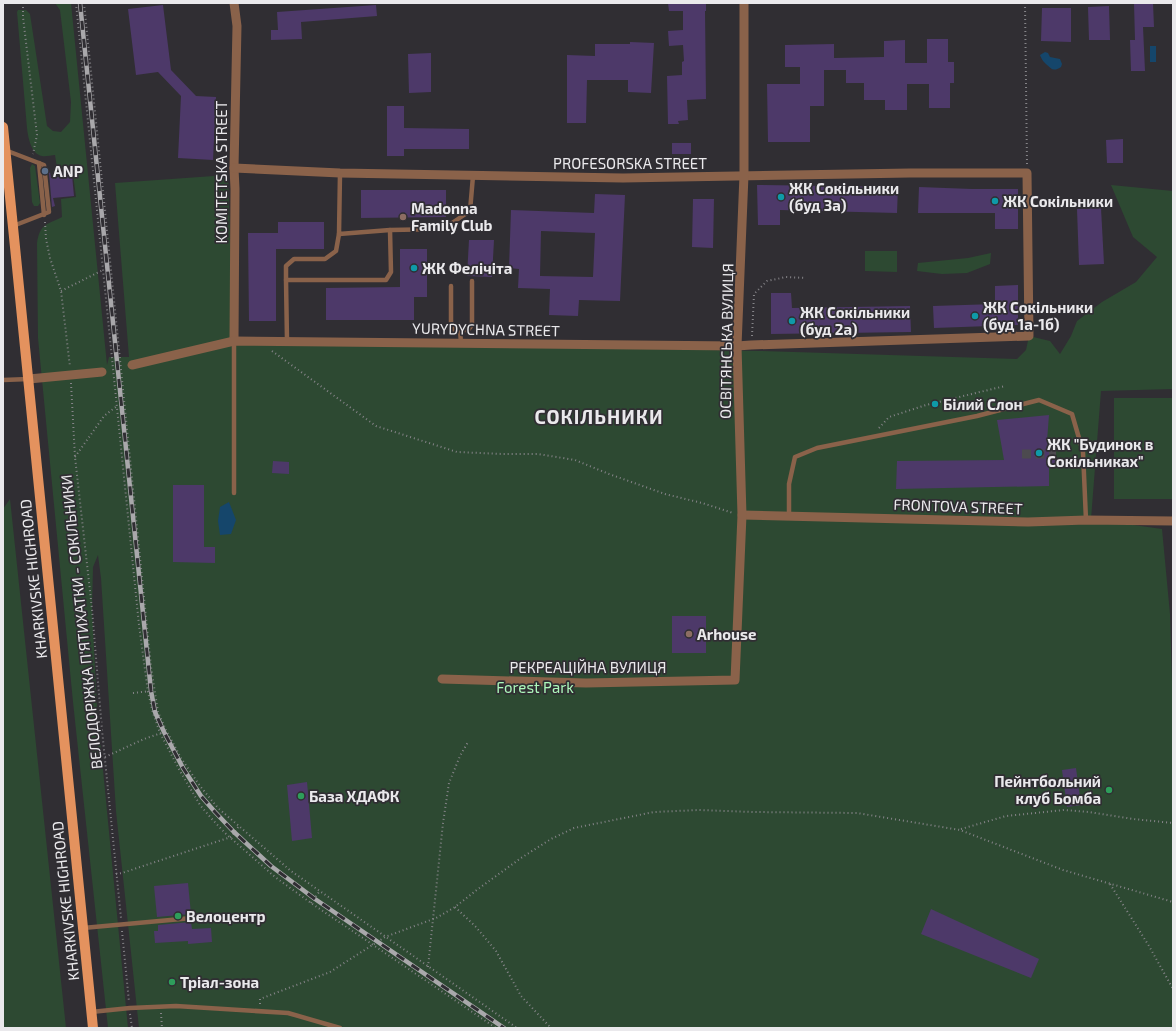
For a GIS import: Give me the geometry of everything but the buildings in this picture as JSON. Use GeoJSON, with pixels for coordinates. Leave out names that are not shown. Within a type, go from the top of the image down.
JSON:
{"type":"FeatureCollection","features":[{"type":"Feature","properties":{"kind":"main road","name":"KHARKIVSKE HIGHROAD"},"geometry":{"type":"LineString","coordinates":[[3,127],[14,226],[92,1028]]}},
{"type":"Feature","properties":{"kind":"street","name":"KOMITETSKA STREET"},"geometry":{"type":"LineString","coordinates":[[234,3],[237,26],[234,168],[234,341]]}},
{"type":"Feature","properties":{"kind":"street","name":"ОСВІТЯНСЬКА ВУЛИЦЯ"},"geometry":{"type":"LineString","coordinates":[[735,680],[742,515],[737,346],[744,176],[744,3]]}},
{"type":"Feature","properties":{"kind":"street","name":"PROFESORSKA STREET"},"geometry":{"type":"LineString","coordinates":[[234,168],[340,173],[623,178],[910,173],[1027,173]]}},
{"type":"Feature","properties":{"kind":"street","name":"YURYDYCHNA STREET"},"geometry":{"type":"LineString","coordinates":[[132,365],[234,341],[737,346],[1029,336],[1027,173]]}},
{"type":"Feature","properties":{"kind":"street"},"geometry":{"type":"LineString","coordinates":[[29,379],[102,372]]}},
{"type":"Feature","properties":{"kind":"street","name":"FRONTOVA STREET"},"geometry":{"type":"LineString","coordinates":[[742,515],[1028,522],[1086,520],[1173,521]]}},
{"type":"Feature","properties":{"kind":"street","name":"РЕКРЕАЦІЙНА ВУЛИЦЯ"},"geometry":{"type":"LineString","coordinates":[[442,679],[586,683],[735,680]]}},
{"type":"Feature","properties":{"kind":"lane"},"geometry":{"type":"LineString","coordinates":[[5,150],[44,165],[49,212],[14,226]]}},
{"type":"Feature","properties":{"kind":"lane"},"geometry":{"type":"LineString","coordinates":[[287,341],[286,266],[294,259],[325,259],[336,251],[339,234],[340,173]]}},
{"type":"Feature","properties":{"kind":"lane"},"geometry":{"type":"LineString","coordinates":[[339,234],[390,230],[444,229],[470,211],[473,176]]}},
{"type":"Feature","properties":{"kind":"lane"},"geometry":{"type":"LineString","coordinates":[[286,280],[386,280],[391,272],[390,230]]}},
{"type":"Feature","properties":{"kind":"lane"},"geometry":{"type":"LineString","coordinates":[[451,286],[451,325],[454,330],[468,330],[472,325],[472,281]]}},
{"type":"Feature","properties":{"kind":"lane"},"geometry":{"type":"LineString","coordinates":[[460,330],[461,343]]}},
{"type":"Feature","properties":{"kind":"lane"},"geometry":{"type":"LineString","coordinates":[[234,341],[234,493]]}},
{"type":"Feature","properties":{"kind":"lane"},"geometry":{"type":"LineString","coordinates":[[3,380],[29,379]]}},
{"type":"Feature","properties":{"kind":"lane"},"geometry":{"type":"LineString","coordinates":[[790,516],[788,484],[795,457],[816,448],[977,416],[1039,400],[1072,414],[1083,452],[1086,520]]}},
{"type":"Feature","properties":{"kind":"lane"},"geometry":{"type":"LineString","coordinates":[[83,928],[203,917]]}},
{"type":"Feature","properties":{"kind":"lane"},"geometry":{"type":"LineString","coordinates":[[91,1012],[130,1008],[176,1006],[288,1013],[340,1028]]}},
{"type":"Feature","properties":{"kind":"path"},"geometry":{"type":"LineString","coordinates":[[22,3],[37,135],[32,160]]}},
{"type":"Feature","properties":{"kind":"path"},"geometry":{"type":"LineString","coordinates":[[76,3],[139,625],[149,696],[160,732],[180,771],[200,805],[221,828],[275,877],[496,1028]]}},
{"type":"Feature","properties":{"kind":"path"},"geometry":{"type":"LineString","coordinates":[[84,3],[151,667],[158,712],[165,731],[200,786],[218,808],[291,871],[516,1028]]}},
{"type":"Feature","properties":{"kind":"path"},"geometry":{"type":"LineString","coordinates":[[1025,3],[1027,173]]}},
{"type":"Feature","properties":{"kind":"path","name":"ВЕЛОДОРІЖКА П'ЯТИХАТКИ - СОКІЛЬНИКИ"},"geometry":{"type":"LineString","coordinates":[[44,215],[46,239],[50,258],[61,291],[71,375],[70,384],[75,457],[92,609],[116,874],[132,1028]]}},
{"type":"Feature","properties":{"kind":"path"},"geometry":{"type":"LineString","coordinates":[[61,291],[103,270]]}},
{"type":"Feature","properties":{"kind":"path"},"geometry":{"type":"LineString","coordinates":[[751,345],[754,294],[767,282],[786,277],[806,278]]}},
{"type":"Feature","properties":{"kind":"path"},"geometry":{"type":"LineString","coordinates":[[268,347],[273,353],[376,426],[456,452],[538,454],[575,460],[665,494],[742,515]]}},
{"type":"Feature","properties":{"kind":"path"},"geometry":{"type":"LineString","coordinates":[[872,437],[889,417],[926,405],[1005,386]]}},
{"type":"Feature","properties":{"kind":"path"},"geometry":{"type":"LineString","coordinates":[[75,457],[104,416],[117,406]]}},
{"type":"Feature","properties":{"kind":"path"},"geometry":{"type":"LineString","coordinates":[[133,693],[149,692]]}},
{"type":"Feature","properties":{"kind":"path"},"geometry":{"type":"LineString","coordinates":[[105,757],[165,731]]}},
{"type":"Feature","properties":{"kind":"path"},"geometry":{"type":"LineString","coordinates":[[428,967],[443,823],[449,783],[460,756],[468,742]]}},
{"type":"Feature","properties":{"kind":"path"},"geometry":{"type":"LineString","coordinates":[[260,1012],[260,999],[330,972],[385,937],[432,920],[455,907],[521,858],[574,828],[654,812],[699,810],[857,813],[960,830],[1063,870],[1173,902]]}},
{"type":"Feature","properties":{"kind":"path"},"geometry":{"type":"LineString","coordinates":[[960,830],[1006,816],[1064,810],[1173,823]]}},
{"type":"Feature","properties":{"kind":"path"},"geometry":{"type":"LineString","coordinates":[[116,874],[231,837],[238,826]]}},
{"type":"Feature","properties":{"kind":"path"},"geometry":{"type":"LineString","coordinates":[[1110,884],[1149,946],[1173,989]]}},
{"type":"Feature","properties":{"kind":"path"},"geometry":{"type":"LineString","coordinates":[[311,903],[319,892]]}},
{"type":"Feature","properties":{"kind":"path"},"geometry":{"type":"LineString","coordinates":[[455,907],[476,927],[496,951],[521,996],[551,1028]]}},
{"type":"Feature","properties":{"kind":"path"},"geometry":{"type":"LineString","coordinates":[[160,1007],[162,1028]]}},
{"type":"Feature","properties":{"kind":"green space","name":"Forest Park"},"geometry":{"type":"Polygon","coordinates":[[[55,3],[71,3],[107,365],[109,357],[129,357],[115,183],[228,175],[234,341],[760,351],[1017,359],[1026,350],[1029,336],[1050,341],[1060,354],[1071,336],[1077,321],[1102,302],[1136,282],[1157,257],[1133,237],[1111,185],[1173,191],[1173,389],[1101,391],[1091,519],[1162,529],[1170,614],[1173,715],[1173,1028],[139,1028],[116,811],[101,578],[98,555],[93,567],[92,609],[97,708],[128,1028],[108,1028],[73,702],[38,338],[38,237],[45,226],[62,217],[61,199],[76,197],[73,174],[58,174],[55,155],[38,155],[33,149],[29,140],[17,12],[18,10],[26,10],[30,14],[47,126],[53,131],[61,132],[70,122],[71,102],[60,10],[55,3]]]}},
{"type":"Feature","properties":{"kind":"green space"},"geometry":{"type":"Polygon","coordinates":[[[32,164],[35,166],[40,203],[38,206],[34,206],[32,202],[30,168],[32,164]]]}},
{"type":"Feature","properties":{"kind":"green space"},"geometry":{"type":"Polygon","coordinates":[[[865,251],[897,251],[897,272],[865,271],[865,251]]]}},
{"type":"Feature","properties":{"kind":"green space"},"geometry":{"type":"Polygon","coordinates":[[[991,253],[990,264],[967,273],[942,274],[917,271],[918,263],[968,258],[991,253]]]}},
{"type":"Feature","properties":{"kind":"green space"},"geometry":{"type":"Polygon","coordinates":[[[1114,398],[1173,398],[1173,499],[1114,499],[1114,398]]]}},
{"type":"Feature","properties":{"kind":"green space"},"geometry":{"type":"Polygon","coordinates":[[[10,499],[66,1028],[3,1028],[3,509],[10,499]]]}},
{"type":"Feature","properties":{"kind":"water"},"geometry":{"type":"Polygon","coordinates":[[[1150,46],[1156,46],[1156,62],[1150,62],[1150,46]]]}},
{"type":"Feature","properties":{"kind":"water"},"geometry":{"type":"Polygon","coordinates":[[[1045,52],[1048,53],[1050,57],[1060,59],[1062,64],[1061,67],[1054,70],[1046,64],[1040,55],[1045,52]]]}},
{"type":"Feature","properties":{"kind":"water"},"geometry":{"type":"Polygon","coordinates":[[[229,502],[236,520],[231,534],[220,535],[218,521],[220,507],[229,502]]]}},
{"type":"Feature","properties":{"kind":"tunnel"},"geometry":{"type":"LineString","coordinates":[[1022,454],[1056,454]]}},
{"type":"Feature","properties":{"kind":"railway"},"geometry":{"type":"LineString","coordinates":[[80,3],[151,691],[155,712],[183,768],[201,796],[234,832],[271,866],[315,899],[504,1028]]}},
{"type":"Feature","properties":{"kind":"place","name":"ANP"},"geometry":{"type":"Point","coordinates":[45,171]}},
{"type":"Feature","properties":{"kind":"place","name":"ЖК Сокільники (буд 3а)"},"geometry":{"type":"Point","coordinates":[781,197]}},
{"type":"Feature","properties":{"kind":"place","name":"ЖК Сокільники"},"geometry":{"type":"Point","coordinates":[995,201]}},
{"type":"Feature","properties":{"kind":"place","name":"Madonna Family Club"},"geometry":{"type":"Point","coordinates":[403,217]}},
{"type":"Feature","properties":{"kind":"place","name":"ЖК Фелічіта"},"geometry":{"type":"Point","coordinates":[414,268]}},
{"type":"Feature","properties":{"kind":"place","name":"ЖК Сокільники (буд 1а-1б)"},"geometry":{"type":"Point","coordinates":[975,316]}},
{"type":"Feature","properties":{"kind":"place","name":"ЖК Сокільники (буд 2а)"},"geometry":{"type":"Point","coordinates":[792,321]}},
{"type":"Feature","properties":{"kind":"place","name":"Білий Слон"},"geometry":{"type":"Point","coordinates":[935,404]}},
{"type":"Feature","properties":{"kind":"place","name":"ЖК \"Будинок в Сокільниках\""},"geometry":{"type":"Point","coordinates":[1039,453]}},
{"type":"Feature","properties":{"kind":"place","name":"Arhouse"},"geometry":{"type":"Point","coordinates":[689,634]}},
{"type":"Feature","properties":{"kind":"place","name":"Пейнтбольний клуб Бомба"},"geometry":{"type":"Point","coordinates":[1109,790]}},
{"type":"Feature","properties":{"kind":"place","name":"База ХДАФК"},"geometry":{"type":"Point","coordinates":[301,796]}},
{"type":"Feature","properties":{"kind":"place","name":"Велоцентр"},"geometry":{"type":"Point","coordinates":[178,916]}},
{"type":"Feature","properties":{"kind":"place","name":"Тріал-зона"},"geometry":{"type":"Point","coordinates":[172,982]}},
{"type":"Feature","properties":{"kind":"district","name":"СОКІЛЬНИКИ"},"geometry":{"type":"Point","coordinates":[599,416]}}]}
